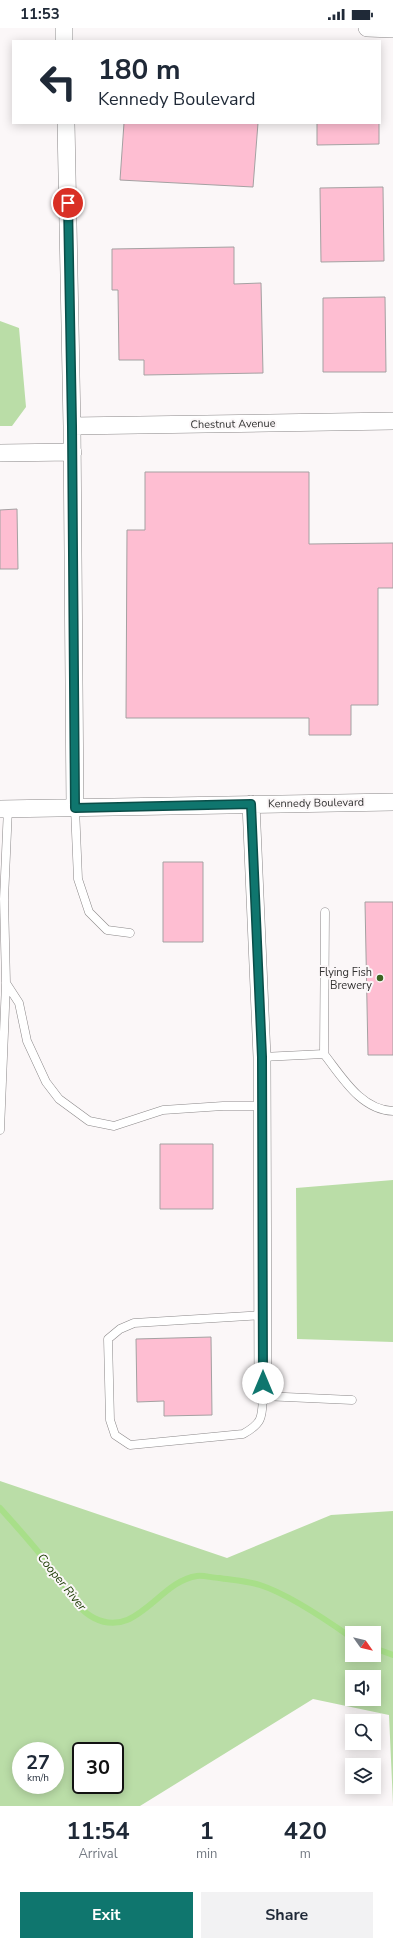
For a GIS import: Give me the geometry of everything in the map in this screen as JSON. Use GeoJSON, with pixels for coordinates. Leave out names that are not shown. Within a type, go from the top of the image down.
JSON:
{"type":"FeatureCollection","features":[{"type":"Feature","properties":{"kind":"street"},"geometry":{"type":"LineString","coordinates":[[64,28],[64,40]]}},
{"type":"Feature","properties":{"kind":"street"},"geometry":{"type":"LineString","coordinates":[[367,28],[393,29]]}},
{"type":"Feature","properties":{"kind":"street"},"geometry":{"type":"LineString","coordinates":[[66,124],[72,426],[75,808]]}},
{"type":"Feature","properties":{"kind":"street","name":"Chestnut Avenue"},"geometry":{"type":"LineString","coordinates":[[72,426],[393,421]]}},
{"type":"Feature","properties":{"kind":"street"},"geometry":{"type":"LineString","coordinates":[[0,453],[72,452]]}},
{"type":"Feature","properties":{"kind":"street","name":"Kennedy Boulevard"},"geometry":{"type":"LineString","coordinates":[[4,808],[393,802]]}},
{"type":"Feature","properties":{"kind":"street"},"geometry":{"type":"LineString","coordinates":[[251,804],[263,1106],[263,1396]]}},
{"type":"Feature","properties":{"kind":"lane"},"geometry":{"type":"LineString","coordinates":[[0,1130],[6,983],[4,808]]}},
{"type":"Feature","properties":{"kind":"lane"},"geometry":{"type":"LineString","coordinates":[[75,808],[78,879],[89,912],[107,930],[130,932]]}},
{"type":"Feature","properties":{"kind":"lane"},"geometry":{"type":"LineString","coordinates":[[325,912],[324,1054],[348,1084],[370,1106],[382,1111],[393,1111]]}},
{"type":"Feature","properties":{"kind":"lane"},"geometry":{"type":"LineString","coordinates":[[6,983],[19,1003],[27,1040],[46,1082],[58,1099],[89,1121],[114,1126],[163,1110],[223,1106],[263,1106]]}},
{"type":"Feature","properties":{"kind":"lane"},"geometry":{"type":"LineString","coordinates":[[262,1057],[324,1054]]}},
{"type":"Feature","properties":{"kind":"lane"},"geometry":{"type":"LineString","coordinates":[[263,1315],[134,1322],[120,1329],[108,1339],[110,1420],[115,1435],[130,1445],[243,1434],[255,1428],[262,1418],[263,1396],[352,1400]]}},
{"type":"Feature","properties":{"kind":"green space"},"geometry":{"type":"Polygon","coordinates":[[[0,321],[19,328],[26,407],[12,426],[0,426],[0,321]]]}},
{"type":"Feature","properties":{"kind":"green space"},"geometry":{"type":"Polygon","coordinates":[[[393,1180],[393,1342],[297,1339],[296,1188],[393,1180]]]}},
{"type":"Feature","properties":{"kind":"green space"},"geometry":{"type":"Polygon","coordinates":[[[0,1481],[227,1558],[331,1515],[393,1511],[393,1804],[389,1715],[346,1706],[381,1706],[381,1670],[345,1670],[345,1706],[313,1699],[140,1806],[0,1806],[0,1481]]]}},
{"type":"Feature","properties":{"kind":"building"},"geometry":{"type":"Polygon","coordinates":[[[124,124],[258,124],[253,187],[120,180],[124,124]]]}},
{"type":"Feature","properties":{"kind":"building"},"geometry":{"type":"Polygon","coordinates":[[[317,124],[379,124],[379,144],[317,145],[317,124]]]}},
{"type":"Feature","properties":{"kind":"building"},"geometry":{"type":"Polygon","coordinates":[[[383,187],[384,261],[321,262],[320,188],[383,187]]]}},
{"type":"Feature","properties":{"kind":"building"},"geometry":{"type":"Polygon","coordinates":[[[234,247],[234,284],[261,283],[263,373],[144,375],[144,360],[119,360],[118,290],[112,290],[112,249],[234,247]]]}},
{"type":"Feature","properties":{"kind":"building"},"geometry":{"type":"Polygon","coordinates":[[[385,297],[386,372],[323,372],[323,298],[385,297]]]}},
{"type":"Feature","properties":{"kind":"building"},"geometry":{"type":"Polygon","coordinates":[[[145,472],[309,472],[309,544],[393,543],[393,588],[378,588],[378,705],[351,705],[351,735],[309,735],[309,718],[126,718],[127,530],[145,530],[145,472]]]}},
{"type":"Feature","properties":{"kind":"building"},"geometry":{"type":"Polygon","coordinates":[[[17,509],[18,569],[0,569],[0,510],[17,509]]]}},
{"type":"Feature","properties":{"kind":"building"},"geometry":{"type":"Polygon","coordinates":[[[163,862],[203,862],[203,942],[163,942],[163,862]]]}},
{"type":"Feature","properties":{"kind":"building","name":"Flying Fish Brewery"},"geometry":{"type":"Polygon","coordinates":[[[365,902],[393,902],[393,1055],[368,1055],[365,902]]]}},
{"type":"Feature","properties":{"kind":"building"},"geometry":{"type":"Polygon","coordinates":[[[160,1144],[213,1144],[213,1209],[160,1209],[160,1144]]]}},
{"type":"Feature","properties":{"kind":"building"},"geometry":{"type":"Polygon","coordinates":[[[211,1337],[212,1415],[164,1416],[164,1401],[137,1402],[136,1339],[211,1337]]]}},
{"type":"Feature","properties":{"kind":"waterway","name":"Cooper River"},"geometry":{"type":"LineString","coordinates":[[0,1508],[50,1566],[82,1610],[94,1618],[109,1623],[123,1621],[135,1616],[183,1580],[202,1576],[250,1582],[271,1589],[308,1608],[345,1633]]}},
{"type":"Feature","properties":{"kind":"waterway","name":"Cooper River"},"geometry":{"type":"LineString","coordinates":[[381,1651],[393,1655]]}},
{"type":"Feature","properties":{"kind":"place","name":"Flying Fish Brewery"},"geometry":{"type":"Point","coordinates":[380,978]}},
{"type":"Feature","properties":{"kind":"route"},"geometry":{"type":"LineString","coordinates":[[68,203],[72,426],[75,808],[251,804],[262,1057],[263,1383]]}}]}
